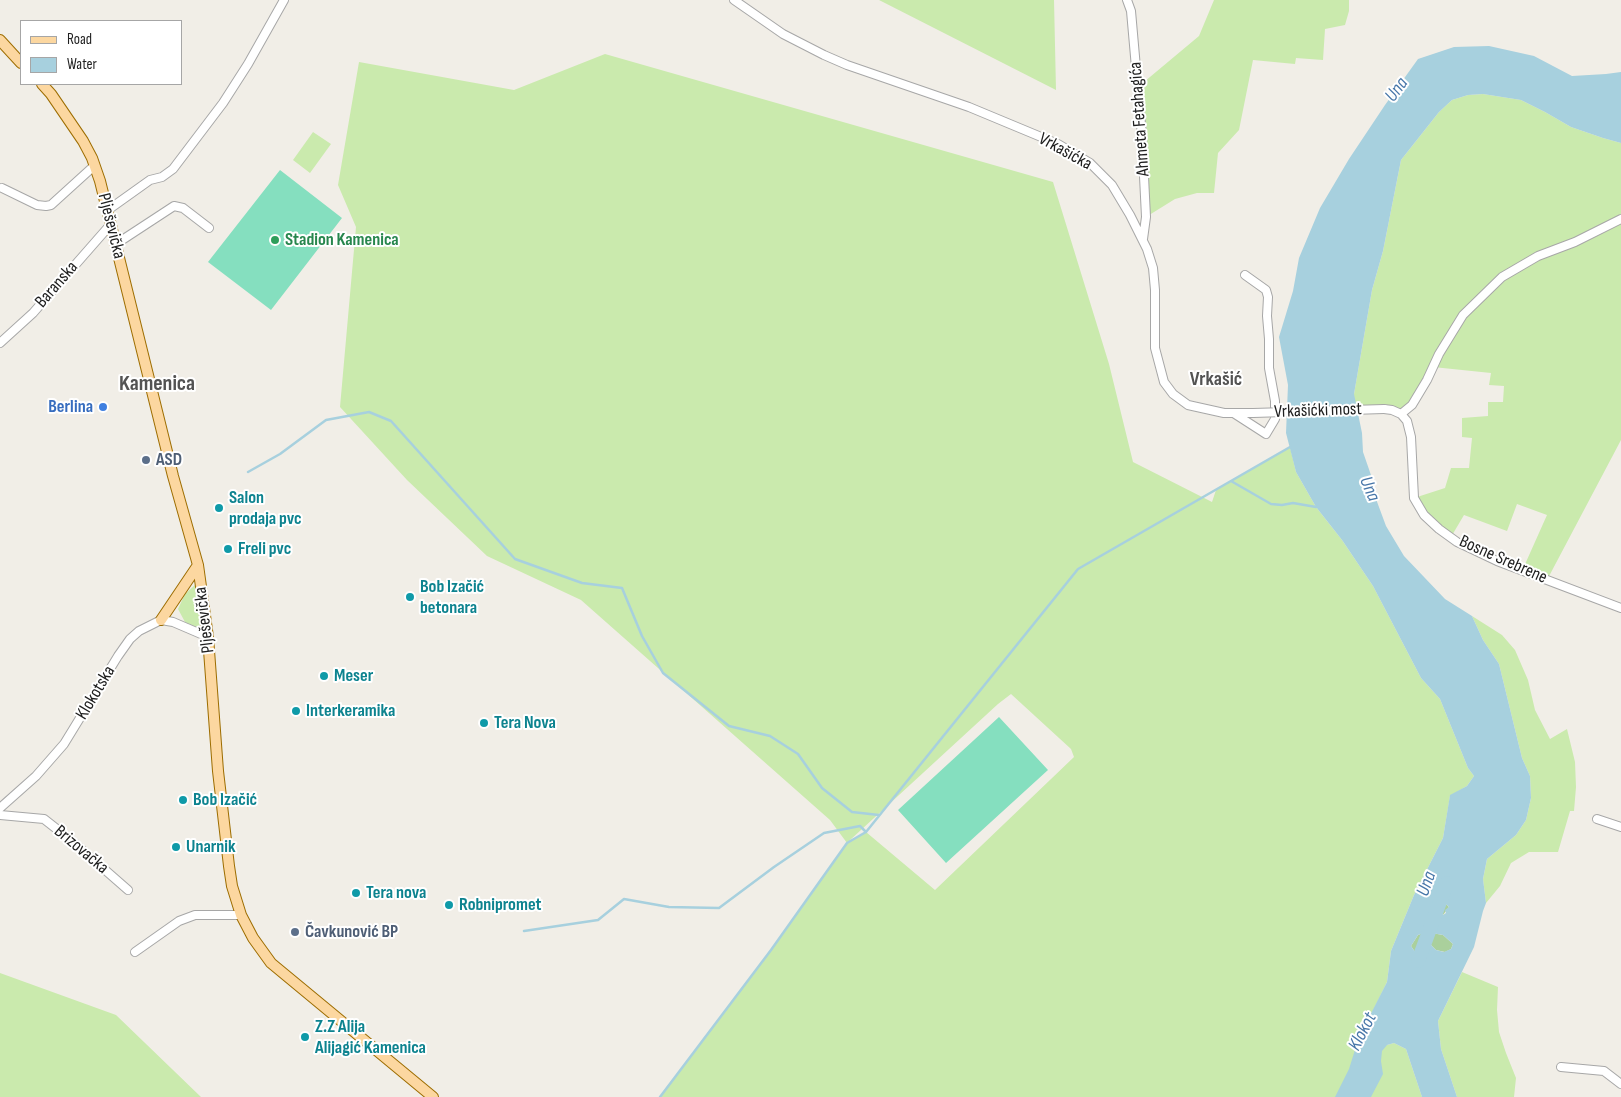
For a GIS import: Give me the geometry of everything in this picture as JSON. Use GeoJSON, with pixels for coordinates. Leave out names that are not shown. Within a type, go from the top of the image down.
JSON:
{"type":"FeatureCollection","features":[{"type":"Feature","properties":{"kind":"main road"},"geometry":{"type":"LineString","coordinates":[[0,40],[20,61]]}},
{"type":"Feature","properties":{"kind":"main road","name":"Plješevička"},"geometry":{"type":"LineString","coordinates":[[43,85],[83,141],[94,166],[108,210],[173,476],[198,564],[208,637],[216,752],[229,866],[232,886],[241,915],[253,938],[271,963],[434,1097]]}},
{"type":"Feature","properties":{"kind":"main road"},"geometry":{"type":"LineString","coordinates":[[161,620],[198,564]]}},
{"type":"Feature","properties":{"kind":"street"},"geometry":{"type":"LineString","coordinates":[[108,210],[150,180],[162,177],[173,169],[228,95],[284,0]]}},
{"type":"Feature","properties":{"kind":"street","name":"Vrkašićka"},"geometry":{"type":"LineString","coordinates":[[734,0],[783,34],[824,56],[969,107],[1058,144],[1090,163],[1112,185],[1147,249],[1153,268],[1155,290],[1155,348],[1164,382],[1173,394],[1188,405],[1215,411],[1253,413]]}},
{"type":"Feature","properties":{"kind":"street","name":"Ahmeta Fetahagića"},"geometry":{"type":"LineString","coordinates":[[1127,0],[1132,11],[1142,136],[1146,218],[1143,240]]}},
{"type":"Feature","properties":{"kind":"street"},"geometry":{"type":"LineString","coordinates":[[2,188],[37,205],[51,205],[94,166]]}},
{"type":"Feature","properties":{"kind":"street"},"geometry":{"type":"LineString","coordinates":[[116,244],[174,206],[183,208],[209,228]]}},
{"type":"Feature","properties":{"kind":"street"},"geometry":{"type":"LineString","coordinates":[[1401,414],[1412,405],[1427,380],[1439,354],[1463,315],[1502,277],[1538,256],[1575,242],[1621,219]]}},
{"type":"Feature","properties":{"kind":"street","name":"Baranska"},"geometry":{"type":"LineString","coordinates":[[0,343],[33,313],[111,224]]}},
{"type":"Feature","properties":{"kind":"street"},"geometry":{"type":"LineString","coordinates":[[1235,413],[1266,434],[1275,419],[1275,401],[1269,368],[1268,296],[1266,290],[1245,275]]}},
{"type":"Feature","properties":{"kind":"street","name":"Vrkašićki most"},"geometry":{"type":"LineString","coordinates":[[1253,413],[1384,409],[1401,414]]}},
{"type":"Feature","properties":{"kind":"street","name":"Bosne Srebrene"},"geometry":{"type":"LineString","coordinates":[[1401,414],[1407,420],[1411,437],[1414,498],[1424,515],[1439,529],[1457,542],[1497,561],[1621,608]]}},
{"type":"Feature","properties":{"kind":"street"},"geometry":{"type":"LineString","coordinates":[[161,620],[173,622],[208,637]]}},
{"type":"Feature","properties":{"kind":"street","name":"Klokotska"},"geometry":{"type":"LineString","coordinates":[[0,808],[36,776],[64,744],[130,639],[138,631],[161,620]]}},
{"type":"Feature","properties":{"kind":"street","name":"Brizovačka"},"geometry":{"type":"LineString","coordinates":[[0,816],[44,819],[128,890]]}},
{"type":"Feature","properties":{"kind":"street"},"geometry":{"type":"LineString","coordinates":[[1597,819],[1621,827]]}},
{"type":"Feature","properties":{"kind":"street"},"geometry":{"type":"LineString","coordinates":[[136,952],[178,921],[195,915],[241,915]]}},
{"type":"Feature","properties":{"kind":"street"},"geometry":{"type":"LineString","coordinates":[[1562,1067],[1604,1072],[1621,1084]]}},
{"type":"Feature","properties":{"kind":"green space"},"geometry":{"type":"Polygon","coordinates":[[[879,0],[1054,0],[1056,90],[879,0]]]}},
{"type":"Feature","properties":{"kind":"green space"},"geometry":{"type":"Polygon","coordinates":[[[1214,0],[1349,0],[1349,11],[1345,25],[1325,29],[1323,60],[1296,58],[1295,64],[1253,60],[1239,130],[1218,153],[1214,193],[1197,193],[1175,199],[1146,217],[1138,87],[1199,36],[1214,0]]]}},
{"type":"Feature","properties":{"kind":"green space"},"geometry":{"type":"Polygon","coordinates":[[[605,54],[1053,182],[1109,364],[1133,462],[1212,502],[1216,490],[1290,447],[1296,472],[1316,507],[1342,540],[1373,586],[1421,678],[1440,699],[1468,768],[1474,776],[1467,786],[1450,796],[1443,838],[1414,895],[1391,951],[1387,982],[1360,1037],[1387,1045],[1394,1043],[1406,1049],[1422,1097],[660,1097],[771,950],[847,843],[830,820],[581,600],[487,556],[407,480],[340,407],[356,227],[338,185],[359,62],[514,90],[605,54]],[[1011,694],[849,841],[866,832],[935,890],[1074,757],[1071,749],[1011,694]]]}},
{"type":"Feature","properties":{"kind":"green space"},"geometry":{"type":"Polygon","coordinates":[[[1483,94],[1521,100],[1571,127],[1621,143],[1621,440],[1547,580],[1522,571],[1547,515],[1517,504],[1507,531],[1464,515],[1451,537],[1439,529],[1414,498],[1445,488],[1451,468],[1469,468],[1472,438],[1462,437],[1462,418],[1488,416],[1488,402],[1503,402],[1504,386],[1489,385],[1491,373],[1433,367],[1401,414],[1354,410],[1354,394],[1372,290],[1383,251],[1401,160],[1439,112],[1452,100],[1468,95],[1483,94]]]}},
{"type":"Feature","properties":{"kind":"green space"},"geometry":{"type":"Polygon","coordinates":[[[313,132],[331,144],[310,173],[293,160],[313,132]]]}},
{"type":"Feature","properties":{"kind":"green space","name":"Stadion Kamenica"},"geometry":{"type":"Polygon","coordinates":[[[280,170],[342,218],[271,310],[208,262],[280,170]]]}},
{"type":"Feature","properties":{"kind":"green space"},"geometry":{"type":"Polygon","coordinates":[[[195,585],[202,632],[185,622],[178,609],[185,594],[195,585]]]}},
{"type":"Feature","properties":{"kind":"green space"},"geometry":{"type":"Polygon","coordinates":[[[1472,616],[1502,635],[1515,650],[1528,680],[1535,710],[1550,739],[1567,729],[1575,762],[1576,787],[1574,811],[1570,811],[1558,852],[1529,852],[1511,863],[1500,886],[1486,903],[1483,879],[1487,859],[1516,835],[1526,820],[1531,798],[1530,776],[1522,758],[1499,664],[1483,640],[1472,616]]]}},
{"type":"Feature","properties":{"kind":"green space"},"geometry":{"type":"Polygon","coordinates":[[[999,717],[1048,770],[946,863],[898,810],[999,717]]]}},
{"type":"Feature","properties":{"kind":"green space"},"geometry":{"type":"Polygon","coordinates":[[[1440,898],[1449,907],[1443,915],[1436,905],[1437,900],[1440,898]]]}},
{"type":"Feature","properties":{"kind":"green space"},"geometry":{"type":"Polygon","coordinates":[[[1426,932],[1443,935],[1453,944],[1451,949],[1445,952],[1436,950],[1431,945],[1422,946],[1415,952],[1411,946],[1418,935],[1426,932]]]}},
{"type":"Feature","properties":{"kind":"green space"},"geometry":{"type":"Polygon","coordinates":[[[1462,972],[1498,987],[1497,1010],[1499,1032],[1516,1078],[1514,1097],[1457,1097],[1441,1049],[1438,1021],[1462,972]]]}},
{"type":"Feature","properties":{"kind":"green space"},"geometry":{"type":"Polygon","coordinates":[[[0,973],[116,1015],[201,1097],[0,1097],[0,973]]]}},
{"type":"Feature","properties":{"kind":"water","name":"Klokot"},"geometry":{"type":"Polygon","coordinates":[[[1489,46],[1534,56],[1572,76],[1621,72],[1621,143],[1571,127],[1521,100],[1483,94],[1468,95],[1452,100],[1439,112],[1401,160],[1383,251],[1372,290],[1354,394],[1362,433],[1363,452],[1372,478],[1376,499],[1386,526],[1404,556],[1445,599],[1472,616],[1483,640],[1499,664],[1522,758],[1530,776],[1531,798],[1526,820],[1516,835],[1487,859],[1483,879],[1486,903],[1474,947],[1438,1021],[1441,1049],[1457,1097],[1422,1097],[1406,1049],[1394,1043],[1387,1045],[1382,1051],[1383,1074],[1371,1097],[1335,1097],[1349,1069],[1359,1037],[1387,982],[1391,951],[1414,895],[1443,838],[1450,795],[1467,786],[1474,776],[1468,768],[1440,699],[1421,678],[1373,586],[1342,540],[1316,507],[1296,472],[1286,433],[1288,385],[1279,337],[1293,291],[1299,258],[1320,208],[1349,159],[1418,59],[1454,47],[1489,46]],[[1440,898],[1437,900],[1436,905],[1443,915],[1449,907],[1440,898]],[[1426,932],[1418,935],[1411,946],[1415,952],[1422,946],[1421,943],[1431,945],[1436,950],[1444,952],[1451,949],[1453,944],[1443,935],[1426,932]]]}},
{"type":"Feature","properties":{"kind":"waterway"},"geometry":{"type":"LineString","coordinates":[[248,472],[280,454],[326,420],[369,412],[391,421],[515,559],[582,583],[622,588],[642,636],[663,673],[729,726],[770,736],[798,754],[822,788],[852,812],[879,815]]}},
{"type":"Feature","properties":{"kind":"waterway"},"geometry":{"type":"LineString","coordinates":[[660,1097],[771,950],[847,843],[866,832],[1078,569],[1290,447]]}},
{"type":"Feature","properties":{"kind":"waterway"},"geometry":{"type":"LineString","coordinates":[[1231,481],[1271,504],[1293,503],[1316,507]]}},
{"type":"Feature","properties":{"kind":"waterway"},"geometry":{"type":"LineString","coordinates":[[524,931],[598,920],[624,899],[669,907],[719,908],[824,833],[860,826],[866,832]]}},
{"type":"Feature","properties":{"kind":"waterway","name":"Una"},"geometry":{"type":"LineString","coordinates":[[1418,961],[1447,883]]}},
{"type":"Feature","properties":{"kind":"place","name":"Stadion Kamenica"},"geometry":{"type":"Point","coordinates":[275,240]}},
{"type":"Feature","properties":{"kind":"place","name":"Berlina"},"geometry":{"type":"Point","coordinates":[103,407]}},
{"type":"Feature","properties":{"kind":"place","name":"ASD"},"geometry":{"type":"Point","coordinates":[146,460]}},
{"type":"Feature","properties":{"kind":"place","name":"Salon prodaja pvc"},"geometry":{"type":"Point","coordinates":[219,508]}},
{"type":"Feature","properties":{"kind":"place","name":"Freli pvc"},"geometry":{"type":"Point","coordinates":[228,549]}},
{"type":"Feature","properties":{"kind":"place","name":"Bob Izačić betonara"},"geometry":{"type":"Point","coordinates":[410,597]}},
{"type":"Feature","properties":{"kind":"place","name":"Meser"},"geometry":{"type":"Point","coordinates":[324,676]}},
{"type":"Feature","properties":{"kind":"place","name":"Interkeramika"},"geometry":{"type":"Point","coordinates":[296,711]}},
{"type":"Feature","properties":{"kind":"place","name":"Tera Nova"},"geometry":{"type":"Point","coordinates":[484,723]}},
{"type":"Feature","properties":{"kind":"place","name":"Bob Izačić"},"geometry":{"type":"Point","coordinates":[183,800]}},
{"type":"Feature","properties":{"kind":"place","name":"Unarnik"},"geometry":{"type":"Point","coordinates":[176,847]}},
{"type":"Feature","properties":{"kind":"place","name":"Tera nova"},"geometry":{"type":"Point","coordinates":[356,893]}},
{"type":"Feature","properties":{"kind":"place","name":"Robnipromet"},"geometry":{"type":"Point","coordinates":[449,905]}},
{"type":"Feature","properties":{"kind":"place","name":"Čavkunović BP"},"geometry":{"type":"Point","coordinates":[295,932]}},
{"type":"Feature","properties":{"kind":"place","name":"Z.Z Alija Alijagić Kamenica"},"geometry":{"type":"Point","coordinates":[305,1037]}},
{"type":"Feature","properties":{"kind":"district","name":"Vrkašić"},"geometry":{"type":"Point","coordinates":[1216,380]}},
{"type":"Feature","properties":{"kind":"district","name":"Kamenica"},"geometry":{"type":"Point","coordinates":[157,384]}}]}
